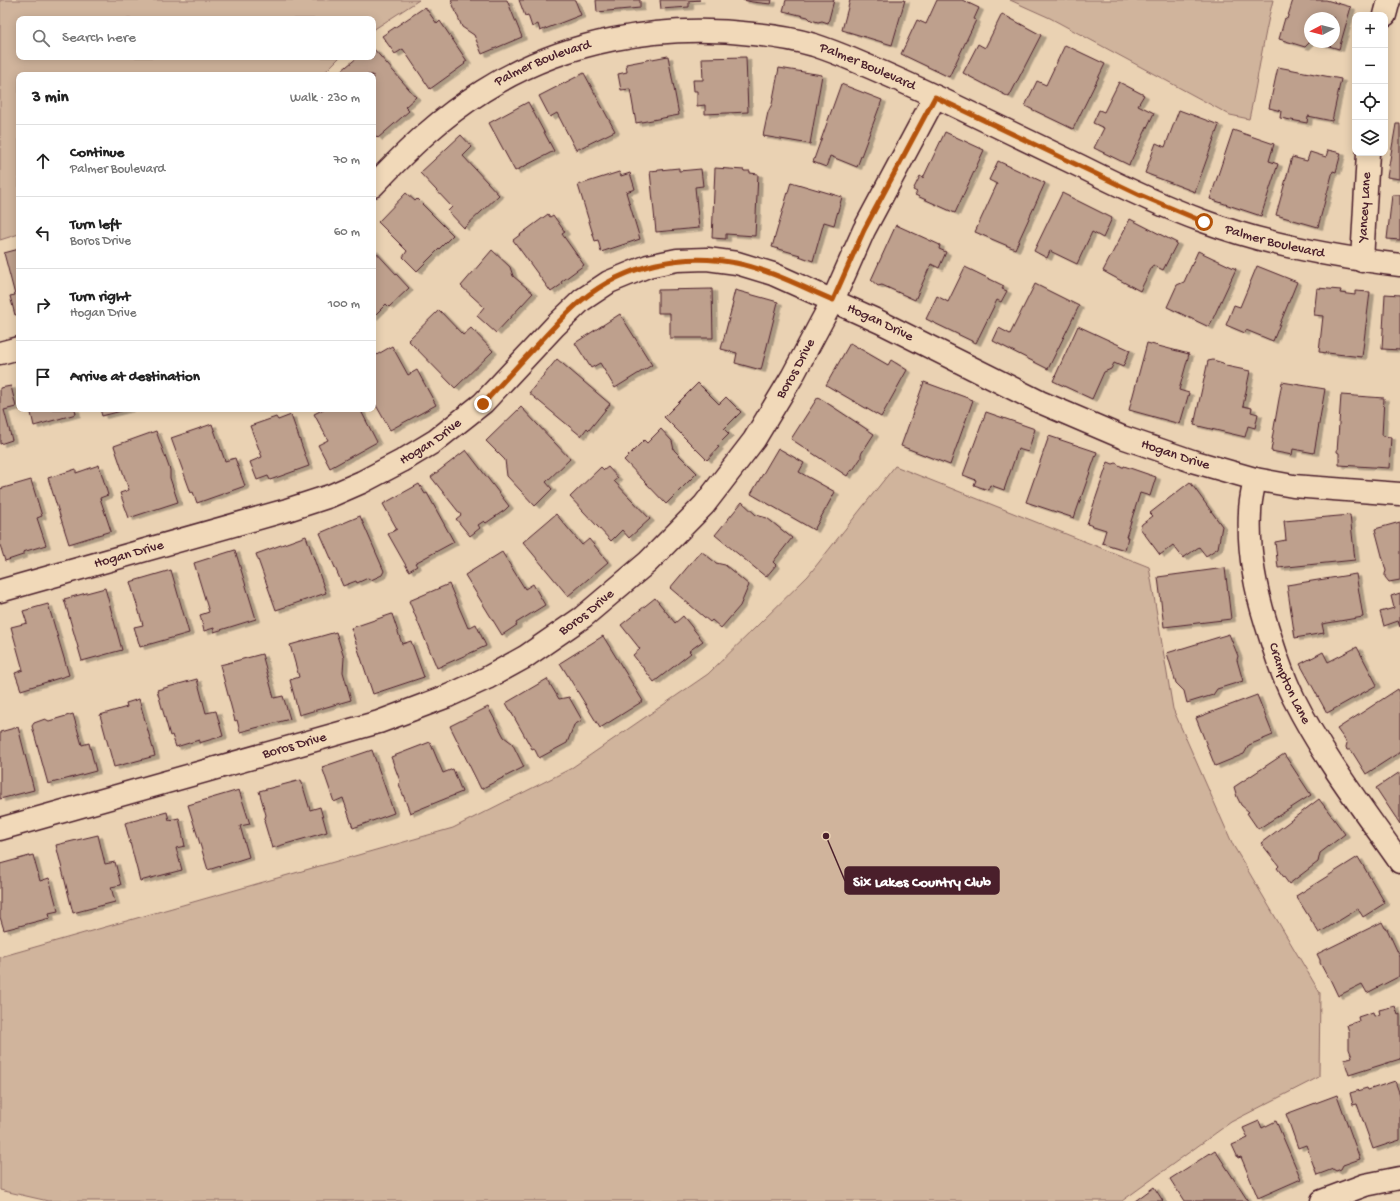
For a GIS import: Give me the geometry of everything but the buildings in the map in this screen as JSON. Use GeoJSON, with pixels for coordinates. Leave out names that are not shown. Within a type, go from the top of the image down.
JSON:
{"type":"FeatureCollection","features":[{"type":"Feature","properties":{"kind":"street"},"geometry":{"type":"LineString","coordinates":[[1386,12],[1389,0]]}},
{"type":"Feature","properties":{"kind":"street","name":"Palmer Boulevard"},"geometry":{"type":"LineString","coordinates":[[376,183],[411,146],[458,107],[486,89],[523,70],[591,44],[633,36],[678,31],[722,30],[788,38],[816,45],[888,74],[1140,195],[1204,222],[1273,244],[1362,261],[1400,265]]}},
{"type":"Feature","properties":{"kind":"street","name":"Boros Drive"},"geometry":{"type":"LineString","coordinates":[[0,829],[379,722],[448,696],[487,678],[525,657],[583,617],[648,562],[704,506],[754,440],[792,377],[833,300],[864,230],[935,97]]}},
{"type":"Feature","properties":{"kind":"street","name":"Yancey Lane"},"geometry":{"type":"LineString","coordinates":[[1362,261],[1368,156]]}},
{"type":"Feature","properties":{"kind":"street","name":"Hogan Drive"},"geometry":{"type":"LineString","coordinates":[[0,591],[287,510],[330,496],[362,482],[402,462],[435,441],[483,404],[555,326],[582,300],[608,282],[648,266],[677,260],[706,259],[737,263],[773,274],[880,322],[1040,402],[1115,434],[1192,461],[1255,479],[1292,486],[1400,494]]}},
{"type":"Feature","properties":{"kind":"street"},"geometry":{"type":"LineString","coordinates":[[0,353],[16,349]]}},
{"type":"Feature","properties":{"kind":"street","name":"Crampton Lane"},"geometry":{"type":"LineString","coordinates":[[1255,479],[1250,512],[1250,542],[1260,602],[1279,666],[1296,704],[1323,751],[1400,862]]}},
{"type":"Feature","properties":{"kind":"street"},"geometry":{"type":"LineString","coordinates":[[1322,1201],[1365,1185],[1400,1178]]}},
{"type":"Feature","properties":{"kind":"shaded area"},"geometry":{"type":"Polygon","coordinates":[[[0,0],[419,0],[376,28],[376,16],[16,16],[16,60],[337,60],[325,72],[16,72],[16,235],[0,240],[0,0]]]}},
{"type":"Feature","properties":{"kind":"shaded area"},"geometry":{"type":"Polygon","coordinates":[[[1010,0],[1273,0],[1249,119],[1230,115],[1050,18],[1010,0]]]}},
{"type":"Feature","properties":{"kind":"shaded area"},"geometry":{"type":"Polygon","coordinates":[[[895,466],[1149,567],[1173,709],[1233,845],[1320,993],[1319,1077],[1231,1122],[1122,1201],[48,1201],[0,1190],[0,957],[453,828],[570,769],[708,674],[808,576],[895,466]]]}},
{"type":"Feature","properties":{"kind":"place","name":"Six Lakes Country Club"},"geometry":{"type":"Point","coordinates":[826,836]}},
{"type":"Feature","properties":{"kind":"route"},"geometry":{"type":"LineString","coordinates":[[483,404],[555,326],[582,300],[608,282],[648,266],[677,260],[706,259],[737,263],[773,274],[833,300],[864,230],[935,97],[1140,195],[1204,222]]}}]}
